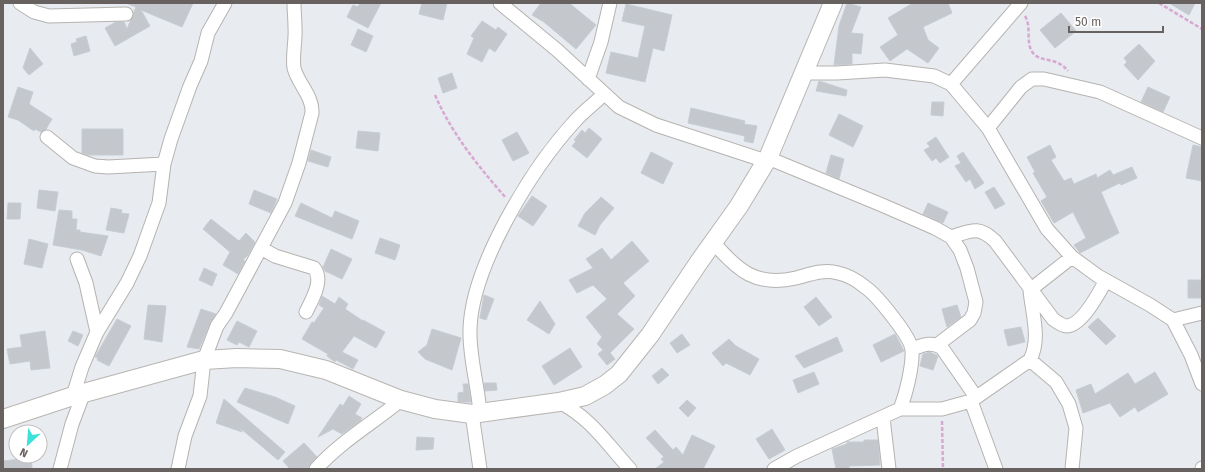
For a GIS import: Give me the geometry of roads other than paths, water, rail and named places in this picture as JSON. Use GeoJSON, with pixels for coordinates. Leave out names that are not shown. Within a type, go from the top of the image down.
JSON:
{"type":"FeatureCollection","features":[{"type":"Feature","properties":{"kind":"street"},"geometry":{"type":"LineString","coordinates":[[20,3],[40,14],[49,16],[126,14]]}},
{"type":"Feature","properties":{"kind":"street"},"geometry":{"type":"LineString","coordinates":[[60,469],[78,394],[82,367],[97,332],[127,283],[140,256],[159,203],[164,164],[190,86],[201,61],[208,34],[225,3]]}},
{"type":"Feature","properties":{"kind":"street"},"geometry":{"type":"LineString","coordinates":[[178,469],[188,424],[200,396],[204,360],[217,326],[226,313],[290,191],[312,113],[313,105],[303,88],[294,66],[294,3]]}},
{"type":"Feature","properties":{"kind":"street"},"geometry":{"type":"LineString","coordinates":[[500,3],[557,50],[619,107],[638,117],[767,160],[902,213],[951,237],[960,250],[967,268],[976,302],[974,313],[970,320],[937,345]]}},
{"type":"Feature","properties":{"kind":"street"},"geometry":{"type":"LineString","coordinates":[[588,79],[601,42],[610,3]]}},
{"type":"Feature","properties":{"kind":"street"},"geometry":{"type":"LineString","coordinates":[[3,419],[78,394],[204,360],[237,358],[280,359],[326,370],[402,400],[434,409],[476,413],[559,402],[585,396],[605,385],[619,374],[650,335],[739,206],[767,160],[833,3]]}},
{"type":"Feature","properties":{"kind":"street"},"geometry":{"type":"LineString","coordinates":[[952,84],[1020,4]]}},
{"type":"Feature","properties":{"kind":"street"},"geometry":{"type":"LineString","coordinates":[[804,73],[837,73],[885,70],[934,76],[952,84],[988,128],[1047,229],[1072,257],[1105,282],[1150,305],[1173,320],[1191,355],[1202,384]]}},
{"type":"Feature","properties":{"kind":"street"},"geometry":{"type":"LineString","coordinates":[[988,128],[1021,87],[1032,79],[1044,79],[1080,87],[1119,99],[1202,138]]}},
{"type":"Feature","properties":{"kind":"street"},"geometry":{"type":"LineString","coordinates":[[480,469],[470,339],[472,300],[482,270],[514,207],[575,120],[604,94]]}},
{"type":"Feature","properties":{"kind":"street"},"geometry":{"type":"LineString","coordinates":[[46,137],[74,158],[95,166],[108,167],[164,164]]}},
{"type":"Feature","properties":{"kind":"street"},"geometry":{"type":"LineString","coordinates":[[951,237],[973,230],[985,232],[995,241],[1053,319],[1067,326],[1076,323],[1084,314],[1105,282]]}},
{"type":"Feature","properties":{"kind":"street"},"geometry":{"type":"LineString","coordinates":[[713,242],[728,260],[742,272],[756,278],[781,279],[827,271],[840,273],[866,287],[887,310],[907,337],[912,349],[904,398],[900,409]]}},
{"type":"Feature","properties":{"kind":"street"},"geometry":{"type":"LineString","coordinates":[[260,248],[275,256],[314,268],[318,273],[319,280],[306,312]]}},
{"type":"Feature","properties":{"kind":"street"},"geometry":{"type":"LineString","coordinates":[[1030,290],[1072,257]]}},
{"type":"Feature","properties":{"kind":"street"},"geometry":{"type":"LineString","coordinates":[[77,259],[86,283],[97,332]]}},
{"type":"Feature","properties":{"kind":"street"},"geometry":{"type":"LineString","coordinates":[[774,469],[797,456],[900,409],[942,409],[973,399],[1030,360],[1034,353],[1036,340],[1030,290]]}},
{"type":"Feature","properties":{"kind":"street"},"geometry":{"type":"LineString","coordinates":[[1173,320],[1202,313]]}},
{"type":"Feature","properties":{"kind":"street"},"geometry":{"type":"LineString","coordinates":[[912,349],[930,344],[937,345],[942,348],[956,366],[973,399],[996,469]]}},
{"type":"Feature","properties":{"kind":"street"},"geometry":{"type":"LineString","coordinates":[[1030,360],[1056,382],[1069,404],[1076,428],[1072,469]]}},
{"type":"Feature","properties":{"kind":"street"},"geometry":{"type":"LineString","coordinates":[[316,469],[335,449],[402,400]]}},
{"type":"Feature","properties":{"kind":"street"},"geometry":{"type":"LineString","coordinates":[[559,402],[576,410],[586,419],[630,469]]}},
{"type":"Feature","properties":{"kind":"street"},"geometry":{"type":"LineString","coordinates":[[883,418],[889,469]]}}]}
